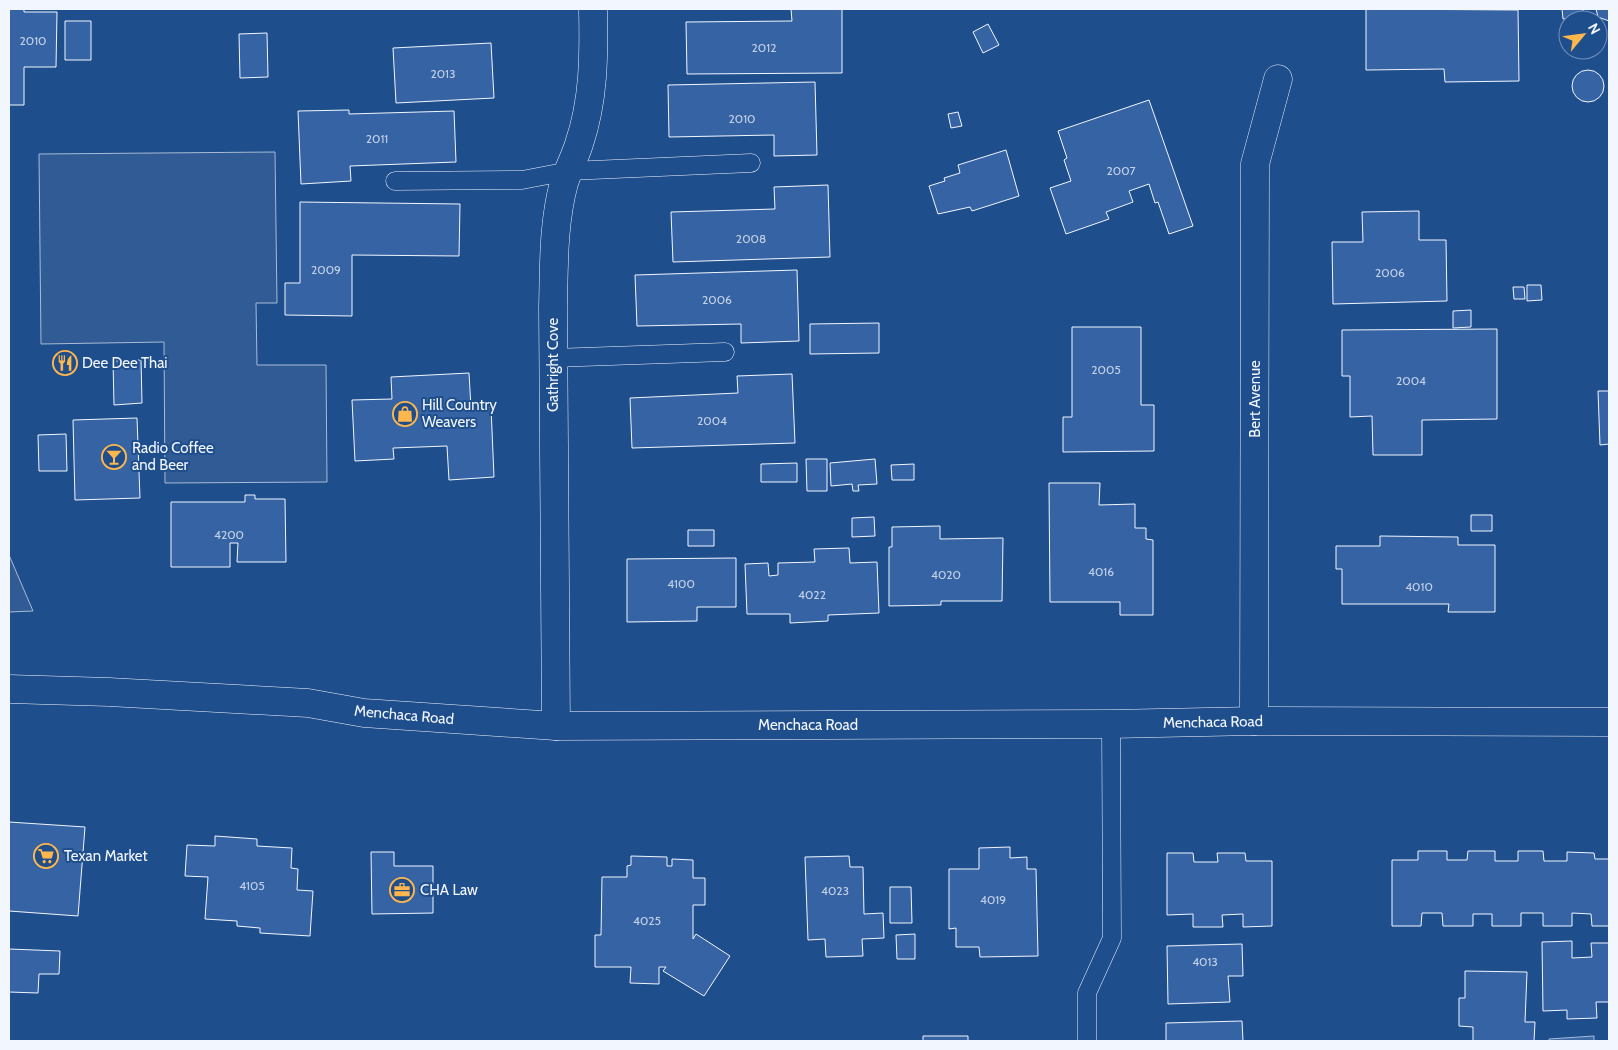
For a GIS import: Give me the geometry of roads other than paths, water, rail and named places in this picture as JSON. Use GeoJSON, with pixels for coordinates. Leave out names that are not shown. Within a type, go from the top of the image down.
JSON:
{"type":"FeatureCollection","features":[{"type":"Feature","properties":{"kind":"main road","name":"Gathright Cove"},"geometry":{"type":"LineString","coordinates":[[556,726],[553,308],[557,221],[564,183],[579,144],[590,102],[594,45],[593,9]]}},
{"type":"Feature","properties":{"kind":"main road","name":"Bert Avenue"},"geometry":{"type":"LineString","coordinates":[[1254,721],[1255,164],[1278,80]]}},
{"type":"Feature","properties":{"kind":"main road","name":"Menchaca Road"},"geometry":{"type":"LineString","coordinates":[[9,689],[110,692],[308,703],[364,713],[556,726],[1111,724],[1254,721],[1609,722]]}},
{"type":"Feature","properties":{"kind":"lane"},"geometry":{"type":"LineString","coordinates":[[395,181],[522,180],[569,170],[751,163]]}},
{"type":"Feature","properties":{"kind":"lane"},"geometry":{"type":"LineString","coordinates":[[553,358],[725,352]]}},
{"type":"Feature","properties":{"kind":"lane"},"geometry":{"type":"LineString","coordinates":[[1087,1041],[1087,993],[1112,938],[1111,724]]}},
{"type":"Feature","properties":{"kind":"place","name":"Dee Dee Thai"},"geometry":{"type":"Point","coordinates":[65,363]}},
{"type":"Feature","properties":{"kind":"place","name":"Hill Country Weavers"},"geometry":{"type":"Point","coordinates":[405,414]}},
{"type":"Feature","properties":{"kind":"place","name":"Radio Coffee and Beer"},"geometry":{"type":"Point","coordinates":[114,457]}},
{"type":"Feature","properties":{"kind":"place","name":"Texan Market"},"geometry":{"type":"Point","coordinates":[46,856]}},
{"type":"Feature","properties":{"kind":"place","name":"CHA Law"},"geometry":{"type":"Point","coordinates":[402,890]}}]}
